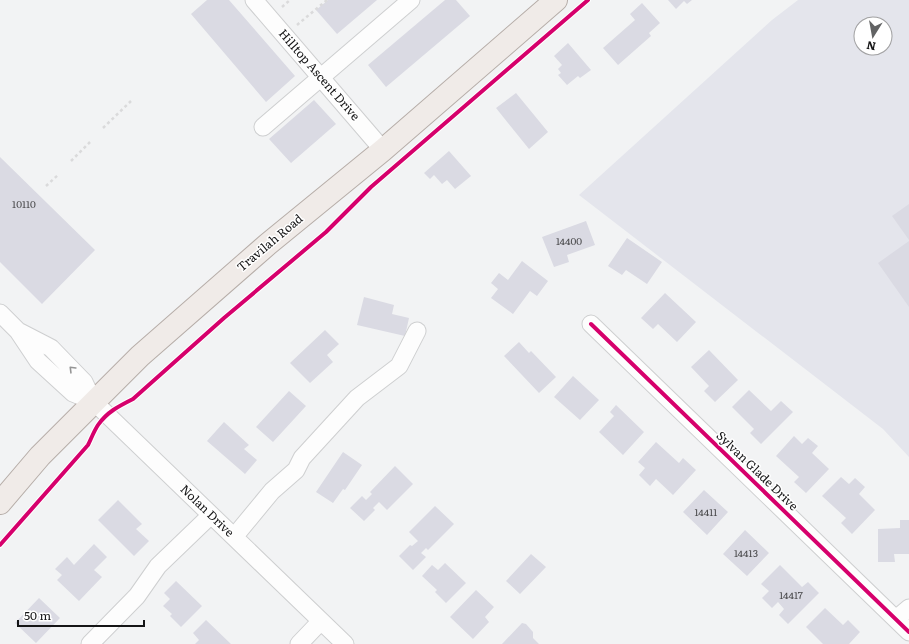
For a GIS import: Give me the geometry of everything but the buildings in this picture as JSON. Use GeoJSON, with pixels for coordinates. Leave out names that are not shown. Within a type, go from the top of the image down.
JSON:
{"type":"FeatureCollection","features":[{"type":"Feature","properties":{"kind":"main road","name":"Travilah Road"},"geometry":{"type":"LineString","coordinates":[[0,503],[40,456],[140,356],[233,274],[383,150],[556,0]]}},
{"type":"Feature","properties":{"kind":"street","name":"Hilltop Ascent Drive"},"geometry":{"type":"LineString","coordinates":[[254,0],[383,150]]}},
{"type":"Feature","properties":{"kind":"street"},"geometry":{"type":"LineString","coordinates":[[263,127],[411,0]]}},
{"type":"Feature","properties":{"kind":"street"},"geometry":{"type":"LineString","coordinates":[[0,313],[18,331],[51,348],[84,382],[93,402]]}},
{"type":"Feature","properties":{"kind":"street","name":"Sylvan Glade Drive"},"geometry":{"type":"LineString","coordinates":[[591,324],[909,632]]}},
{"type":"Feature","properties":{"kind":"street"},"geometry":{"type":"LineString","coordinates":[[234,537],[272,491],[296,470],[302,458],[358,398],[399,366],[418,331]]}},
{"type":"Feature","properties":{"kind":"street","name":"Nolan Drive"},"geometry":{"type":"LineString","coordinates":[[93,402],[345,644]]}},
{"type":"Feature","properties":{"kind":"street"},"geometry":{"type":"LineString","coordinates":[[90,644],[137,596],[158,566],[211,515]]}},
{"type":"Feature","properties":{"kind":"street"},"geometry":{"type":"LineString","coordinates":[[896,619],[909,608]]}},
{"type":"Feature","properties":{"kind":"street"},"geometry":{"type":"LineString","coordinates":[[299,644],[321,621]]}},
{"type":"Feature","properties":{"kind":"path"},"geometry":{"type":"LineString","coordinates":[[282,7],[290,0]]}},
{"type":"Feature","properties":{"kind":"path"},"geometry":{"type":"LineString","coordinates":[[297,25],[327,0]]}},
{"type":"Feature","properties":{"kind":"path"},"geometry":{"type":"LineString","coordinates":[[103,128],[131,101]]}},
{"type":"Feature","properties":{"kind":"path"},"geometry":{"type":"LineString","coordinates":[[70,161],[90,142]]}},
{"type":"Feature","properties":{"kind":"path"},"geometry":{"type":"LineString","coordinates":[[46,186],[58,175]]}},
{"type":"Feature","properties":{"kind":"shaded area"},"geometry":{"type":"Polygon","coordinates":[[[798,0],[909,0],[909,457],[883,429],[579,195],[772,20],[798,0]]]}},
{"type":"Feature","properties":{"kind":"cycle path"},"geometry":{"type":"LineString","coordinates":[[0,545],[88,445],[97,427],[105,416],[133,399],[224,318],[326,232],[371,187],[588,0]]}},
{"type":"Feature","properties":{"kind":"cycle path"},"geometry":{"type":"LineString","coordinates":[[591,324],[909,632]]}}]}
